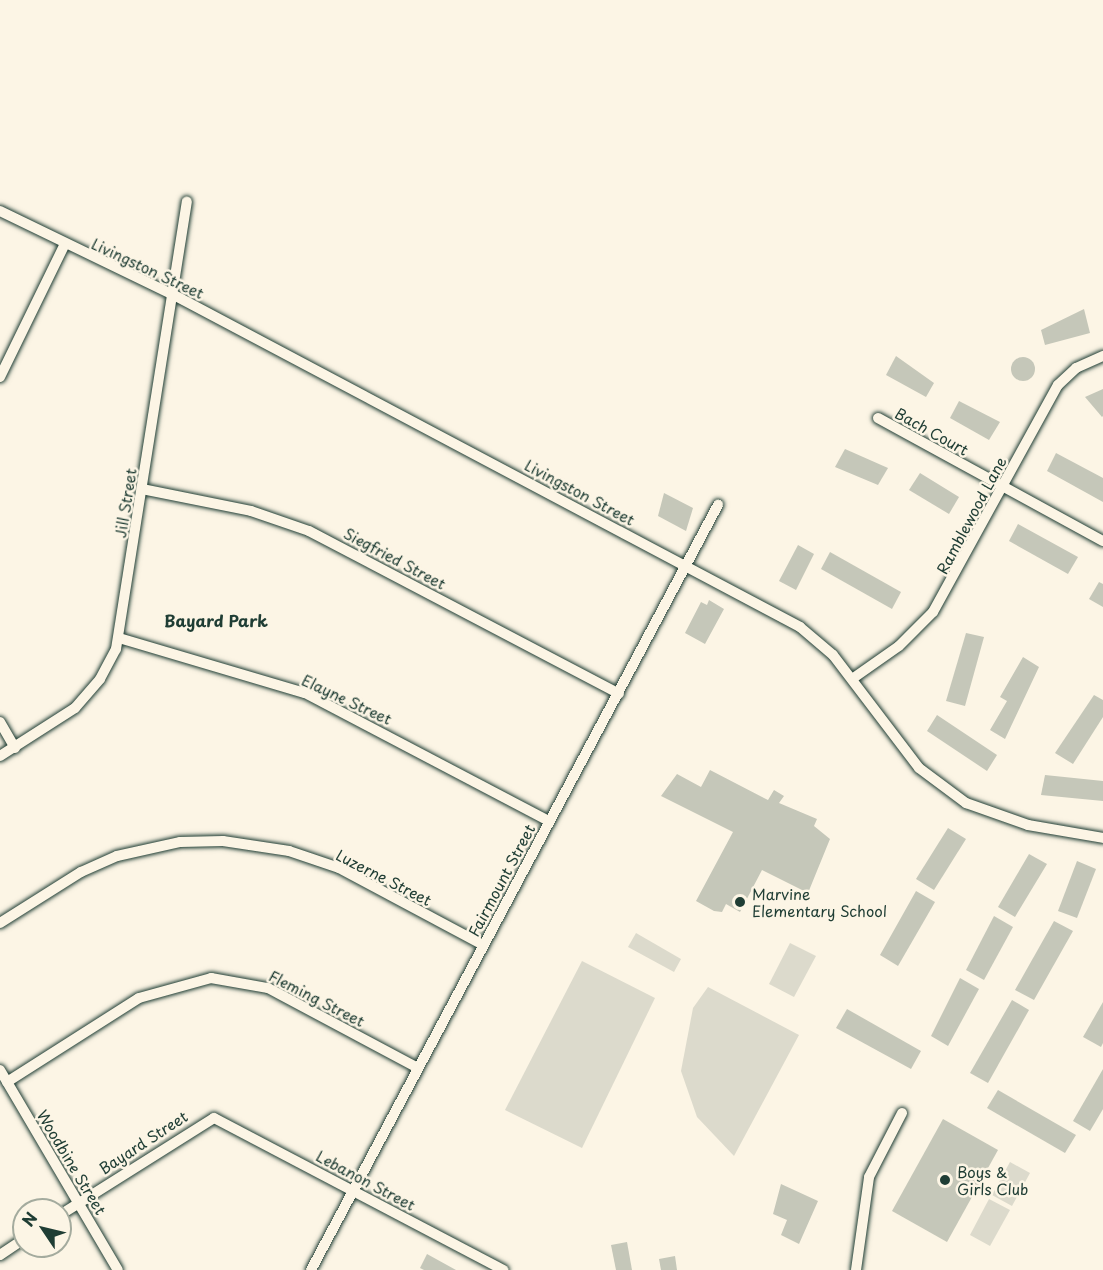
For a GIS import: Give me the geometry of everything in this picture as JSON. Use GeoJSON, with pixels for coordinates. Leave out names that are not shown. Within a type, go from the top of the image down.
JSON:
{"type":"FeatureCollection","features":[{"type":"Feature","properties":{"kind":"street","name":"Jill Street"},"geometry":{"type":"LineString","coordinates":[[0,756],[15,748],[84,699],[107,668],[119,638],[187,202]]}},
{"type":"Feature","properties":{"kind":"street","name":"Livingston Street"},"geometry":{"type":"LineString","coordinates":[[0,211],[64,246],[172,294],[687,565],[806,631],[852,679],[906,754],[950,793],[1010,820],[1103,838]]}},
{"type":"Feature","properties":{"kind":"street"},"geometry":{"type":"LineString","coordinates":[[0,377],[64,246]]}},
{"type":"Feature","properties":{"kind":"street","name":"Ramblewood Lane"},"geometry":{"type":"LineString","coordinates":[[852,679],[908,639],[933,612],[1058,386],[1076,369],[1103,356]]}},
{"type":"Feature","properties":{"kind":"street","name":"Bach Court"},"geometry":{"type":"LineString","coordinates":[[878,418],[1103,541]]}},
{"type":"Feature","properties":{"kind":"street","name":"Siegfried Street"},"geometry":{"type":"LineString","coordinates":[[142,489],[250,511],[309,531],[619,694]]}},
{"type":"Feature","properties":{"kind":"street","name":"Fairmount Street"},"geometry":{"type":"LineString","coordinates":[[311,1270],[718,505]]}},
{"type":"Feature","properties":{"kind":"street","name":"Elayne Street"},"geometry":{"type":"LineString","coordinates":[[119,638],[305,693],[549,821]]}},
{"type":"Feature","properties":{"kind":"street"},"geometry":{"type":"LineString","coordinates":[[0,722],[15,748]]}},
{"type":"Feature","properties":{"kind":"street","name":"Luzerne Street"},"geometry":{"type":"LineString","coordinates":[[0,923],[81,872],[117,856],[180,842],[223,841],[267,846],[325,863],[483,945]]}},
{"type":"Feature","properties":{"kind":"street","name":"Fleming Street"},"geometry":{"type":"LineString","coordinates":[[7,1082],[139,998],[211,978],[268,988],[418,1068]]}},
{"type":"Feature","properties":{"kind":"street","name":"Woodbine Street"},"geometry":{"type":"LineString","coordinates":[[0,1070],[118,1270]]}},
{"type":"Feature","properties":{"kind":"street"},"geometry":{"type":"LineString","coordinates":[[856,1270],[869,1177],[902,1113]]}},
{"type":"Feature","properties":{"kind":"street","name":"Lebanon Street"},"geometry":{"type":"LineString","coordinates":[[214,1118],[503,1270]]}},
{"type":"Feature","properties":{"kind":"street","name":"Bayard Street"},"geometry":{"type":"LineString","coordinates":[[72,1207],[214,1118]]}},
{"type":"Feature","properties":{"kind":"shaded area"},"geometry":{"type":"Polygon","coordinates":[[[636,933],[681,959],[674,972],[628,947],[636,933]]]}},
{"type":"Feature","properties":{"kind":"shaded area"},"geometry":{"type":"Polygon","coordinates":[[[790,943],[816,956],[794,997],[769,984],[790,943]]]}},
{"type":"Feature","properties":{"kind":"shaded area"},"geometry":{"type":"Polygon","coordinates":[[[582,961],[655,998],[582,1148],[505,1110],[582,961]]]}},
{"type":"Feature","properties":{"kind":"shaded area"},"geometry":{"type":"Polygon","coordinates":[[[708,987],[799,1035],[734,1156],[697,1117],[681,1071],[693,1008],[708,987]]]}},
{"type":"Feature","properties":{"kind":"shaded area"},"geometry":{"type":"Polygon","coordinates":[[[1010,1162],[1030,1173],[1012,1206],[992,1195],[1010,1162]]]}},
{"type":"Feature","properties":{"kind":"shaded area"},"geometry":{"type":"Polygon","coordinates":[[[989,1199],[1010,1210],[990,1246],[970,1235],[989,1199]]]}},
{"type":"Feature","properties":{"kind":"building"},"geometry":{"type":"Polygon","coordinates":[[[1084,309],[1090,333],[1045,345],[1041,330],[1084,309]]]}},
{"type":"Feature","properties":{"kind":"building"},"geometry":{"type":"Polygon","coordinates":[[[896,356],[934,383],[926,397],[886,375],[896,356]]]}},
{"type":"Feature","properties":{"kind":"building"},"geometry":{"type":"Polygon","coordinates":[[[1023,357],[1032,360],[1035,369],[1032,378],[1023,381],[1014,378],[1011,369],[1014,360],[1023,357]]]}},
{"type":"Feature","properties":{"kind":"building"},"geometry":{"type":"Polygon","coordinates":[[[1103,389],[1103,416],[1102,417],[1085,397],[1103,389]]]}},
{"type":"Feature","properties":{"kind":"building"},"geometry":{"type":"Polygon","coordinates":[[[959,401],[1000,422],[989,440],[950,418],[959,401]]]}},
{"type":"Feature","properties":{"kind":"building"},"geometry":{"type":"Polygon","coordinates":[[[845,449],[888,468],[878,485],[835,467],[845,449]]]}},
{"type":"Feature","properties":{"kind":"building"},"geometry":{"type":"Polygon","coordinates":[[[1056,453],[1103,478],[1103,502],[1047,471],[1056,453]]]}},
{"type":"Feature","properties":{"kind":"building"},"geometry":{"type":"Polygon","coordinates":[[[920,473],[959,497],[949,514],[909,490],[920,473]]]}},
{"type":"Feature","properties":{"kind":"building"},"geometry":{"type":"Polygon","coordinates":[[[664,493],[693,508],[686,531],[658,516],[664,493]]]}},
{"type":"Feature","properties":{"kind":"building"},"geometry":{"type":"Polygon","coordinates":[[[1018,524],[1078,557],[1068,574],[1009,541],[1018,524]]]}},
{"type":"Feature","properties":{"kind":"building"},"geometry":{"type":"Polygon","coordinates":[[[798,545],[814,554],[796,590],[779,581],[798,545]]]}},
{"type":"Feature","properties":{"kind":"building"},"geometry":{"type":"Polygon","coordinates":[[[830,552],[901,592],[892,609],[821,569],[830,552]]]}},
{"type":"Feature","properties":{"kind":"building"},"geometry":{"type":"Polygon","coordinates":[[[1099,582],[1103,584],[1103,607],[1089,599],[1099,582]]]}},
{"type":"Feature","properties":{"kind":"building"},"geometry":{"type":"Polygon","coordinates":[[[709,600],[724,609],[705,644],[685,633],[701,602],[707,605],[709,600]]]}},
{"type":"Feature","properties":{"kind":"building"},"geometry":{"type":"Polygon","coordinates":[[[966,633],[984,637],[965,706],[946,701],[966,633]]]}},
{"type":"Feature","properties":{"kind":"building"},"geometry":{"type":"Polygon","coordinates":[[[1023,657],[1039,667],[1005,739],[990,730],[1007,701],[1000,697],[1023,657]]]}},
{"type":"Feature","properties":{"kind":"building"},"geometry":{"type":"Polygon","coordinates":[[[1094,695],[1103,700],[1103,717],[1073,764],[1055,753],[1094,695]]]}},
{"type":"Feature","properties":{"kind":"building"},"geometry":{"type":"Polygon","coordinates":[[[937,715],[997,755],[987,771],[927,731],[937,715]]]}},
{"type":"Feature","properties":{"kind":"building"},"geometry":{"type":"Polygon","coordinates":[[[710,770],[768,800],[774,790],[784,796],[779,803],[817,819],[814,826],[830,839],[808,893],[762,870],[740,912],[726,904],[722,912],[714,911],[696,901],[733,832],[661,796],[677,774],[701,787],[710,770]]]}},
{"type":"Feature","properties":{"kind":"building"},"geometry":{"type":"Polygon","coordinates":[[[1045,775],[1103,781],[1103,801],[1041,795],[1045,775]]]}},
{"type":"Feature","properties":{"kind":"building"},"geometry":{"type":"Polygon","coordinates":[[[948,828],[966,839],[934,890],[916,879],[948,828]]]}},
{"type":"Feature","properties":{"kind":"building"},"geometry":{"type":"Polygon","coordinates":[[[1029,854],[1047,864],[1015,917],[998,907],[1029,854]]]}},
{"type":"Feature","properties":{"kind":"building"},"geometry":{"type":"Polygon","coordinates":[[[1077,861],[1096,869],[1077,918],[1058,911],[1077,861]]]}},
{"type":"Feature","properties":{"kind":"building"},"geometry":{"type":"Polygon","coordinates":[[[916,891],[935,902],[898,966],[880,955],[916,891]]]}},
{"type":"Feature","properties":{"kind":"building"},"geometry":{"type":"Polygon","coordinates":[[[994,916],[1013,927],[984,980],[966,970],[994,916]]]}},
{"type":"Feature","properties":{"kind":"building"},"geometry":{"type":"Polygon","coordinates":[[[1054,921],[1073,931],[1034,1000],[1015,990],[1054,921]]]}},
{"type":"Feature","properties":{"kind":"building"},"geometry":{"type":"Polygon","coordinates":[[[960,978],[979,989],[948,1046],[931,1036],[960,978]]]}},
{"type":"Feature","properties":{"kind":"building"},"geometry":{"type":"Polygon","coordinates":[[[1012,1000],[1029,1010],[988,1083],[970,1073],[1012,1000]]]}},
{"type":"Feature","properties":{"kind":"building"},"geometry":{"type":"Polygon","coordinates":[[[1103,1002],[1103,1043],[1101,1047],[1083,1037],[1103,1002]]]}},
{"type":"Feature","properties":{"kind":"building"},"geometry":{"type":"Polygon","coordinates":[[[847,1009],[921,1051],[911,1069],[836,1028],[847,1009]]]}},
{"type":"Feature","properties":{"kind":"building"},"geometry":{"type":"Polygon","coordinates":[[[1103,1069],[1103,1109],[1090,1131],[1073,1121],[1103,1069]]]}},
{"type":"Feature","properties":{"kind":"building"},"geometry":{"type":"Polygon","coordinates":[[[998,1090],[1076,1135],[1065,1153],[987,1108],[998,1090]]]}},
{"type":"Feature","properties":{"kind":"building","name":"Boys & Girls Club"},"geometry":{"type":"Polygon","coordinates":[[[943,1119],[998,1150],[947,1242],[892,1211],[943,1119]]]}},
{"type":"Feature","properties":{"kind":"building"},"geometry":{"type":"Polygon","coordinates":[[[781,1184],[818,1201],[799,1244],[781,1235],[787,1220],[773,1214],[781,1184]]]}},
{"type":"Feature","properties":{"kind":"building"},"geometry":{"type":"Polygon","coordinates":[[[627,1242],[632,1270],[616,1270],[611,1245],[627,1242]]]}},
{"type":"Feature","properties":{"kind":"building"},"geometry":{"type":"Polygon","coordinates":[[[427,1254],[456,1270],[420,1268],[427,1254]]]}},
{"type":"Feature","properties":{"kind":"building"},"geometry":{"type":"Polygon","coordinates":[[[675,1256],[677,1270],[661,1270],[659,1259],[675,1256]]]}},
{"type":"Feature","properties":{"kind":"place","name":"Marvine Elementary School"},"geometry":{"type":"Point","coordinates":[740,902]}},
{"type":"Feature","properties":{"kind":"place","name":"Boys & Girls Club"},"geometry":{"type":"Point","coordinates":[945,1180]}},
{"type":"Feature","properties":{"kind":"district","name":"Bayard Park"},"geometry":{"type":"Point","coordinates":[216,620]}}]}
